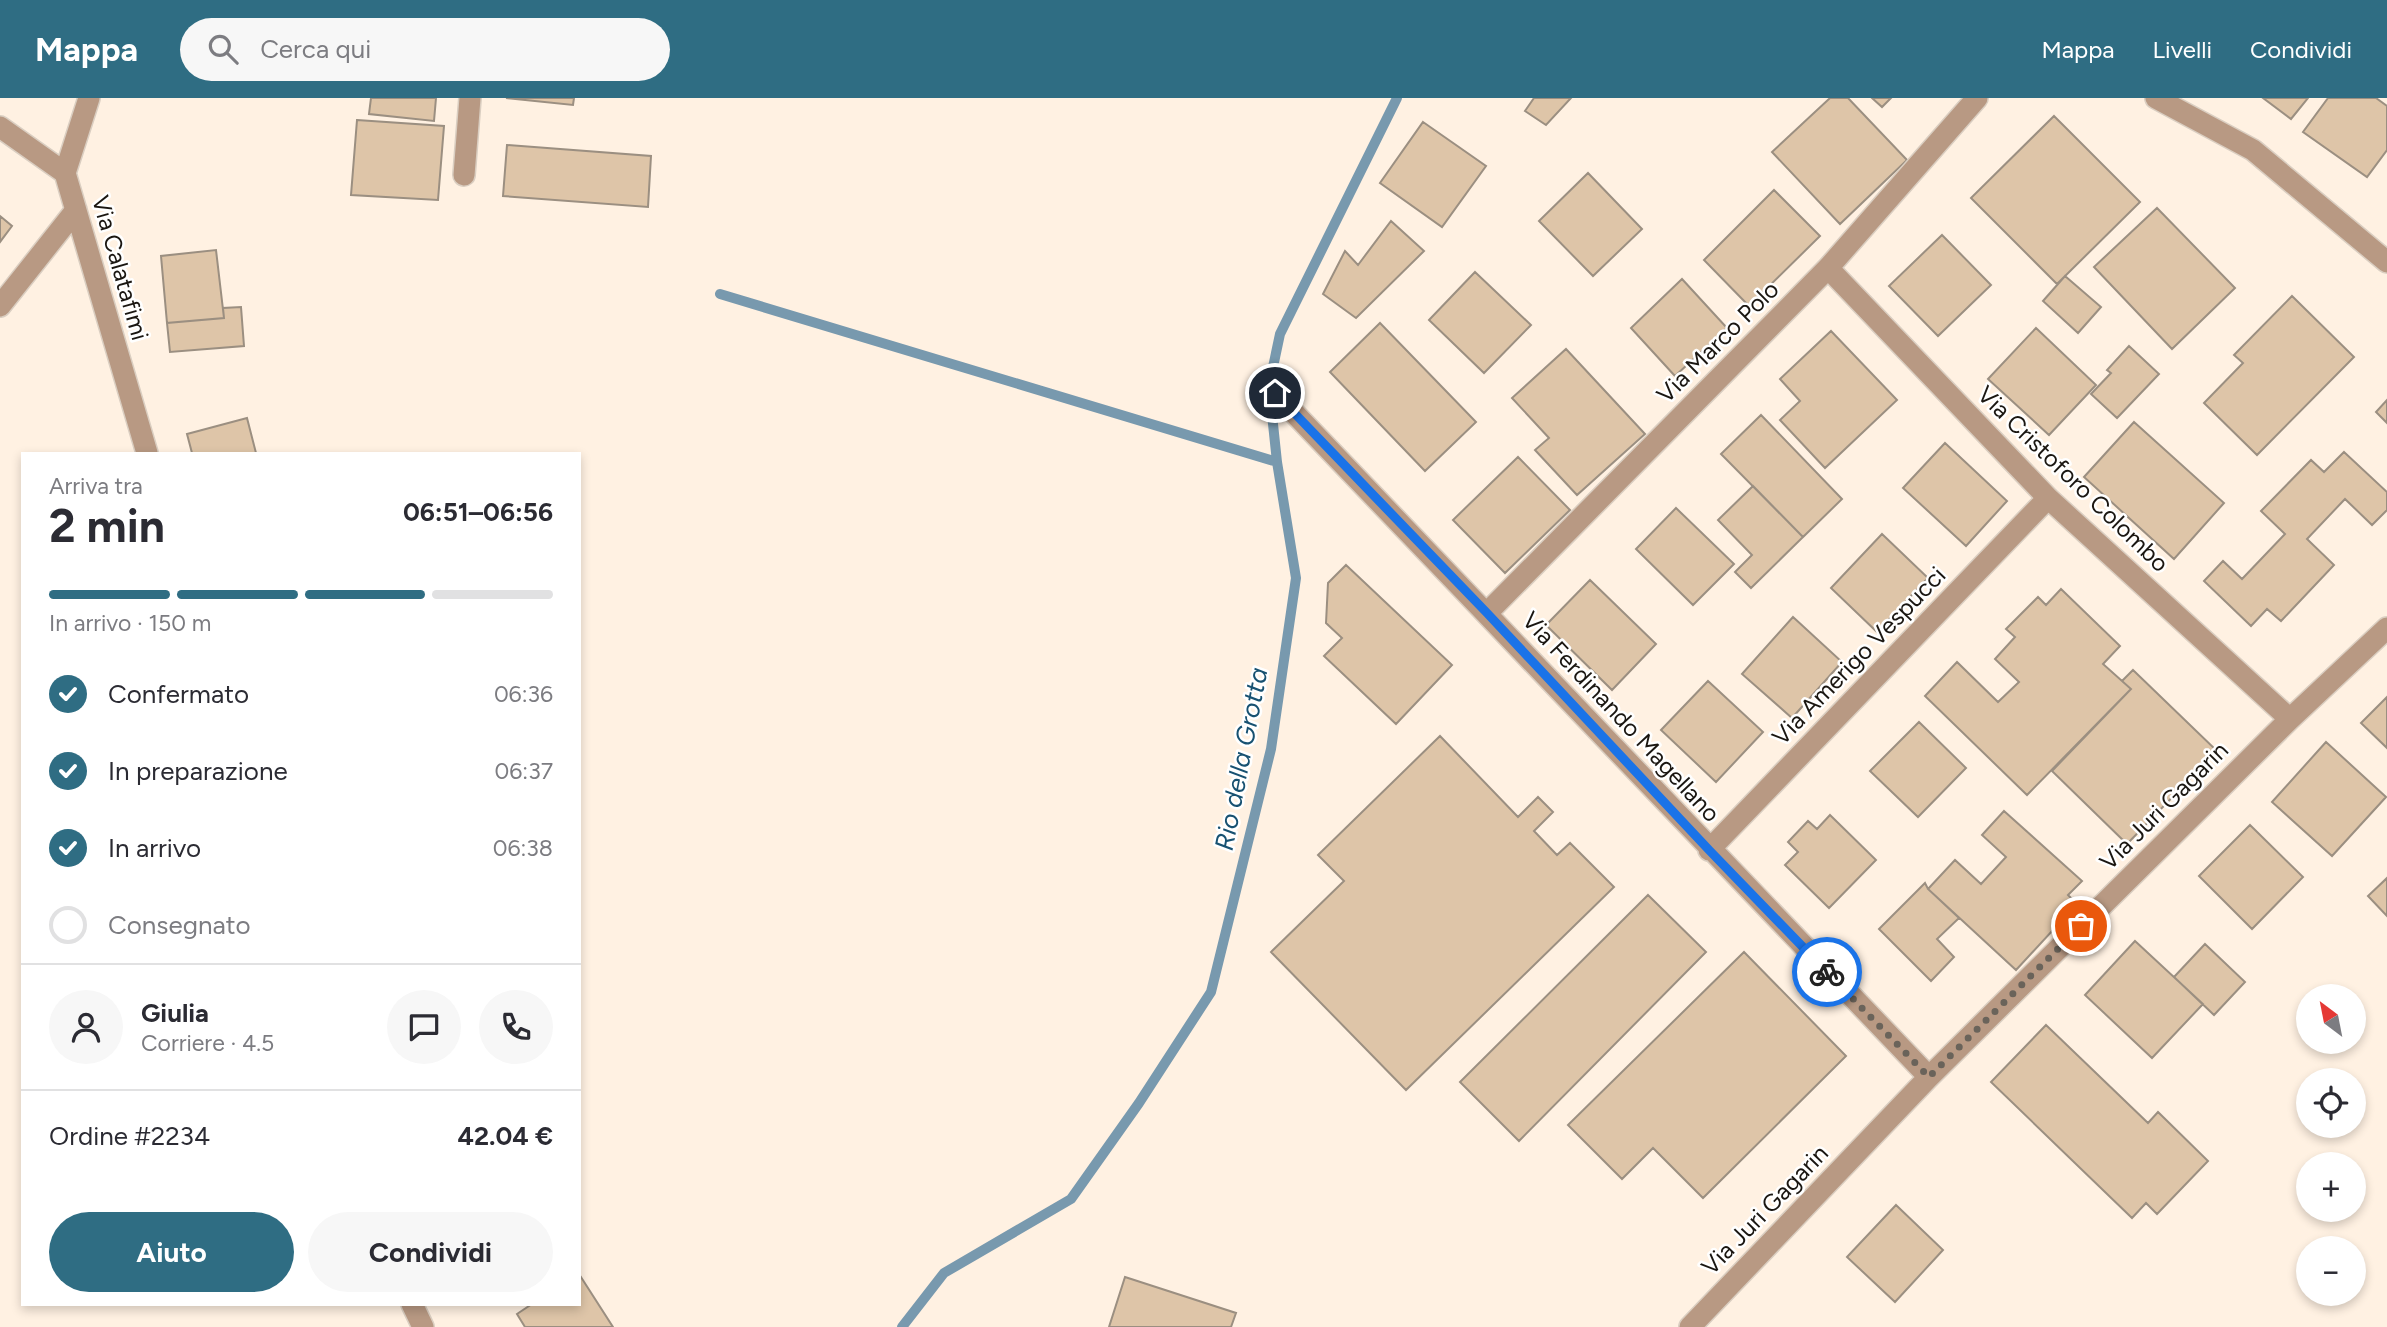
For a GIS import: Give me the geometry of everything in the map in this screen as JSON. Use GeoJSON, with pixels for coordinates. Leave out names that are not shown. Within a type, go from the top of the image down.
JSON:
{"type":"FeatureCollection","features":[{"type":"Feature","properties":{"kind":"street"},"geometry":{"type":"LineString","coordinates":[[65,173],[89,98]]}},
{"type":"Feature","properties":{"kind":"street"},"geometry":{"type":"LineString","coordinates":[[464,175],[470,98]]}},
{"type":"Feature","properties":{"kind":"street","name":"Via Marco Polo"},"geometry":{"type":"LineString","coordinates":[[1487,613],[1828,268],[1977,98]]}},
{"type":"Feature","properties":{"kind":"street"},"geometry":{"type":"LineString","coordinates":[[2155,98],[2253,150],[2387,262]]}},
{"type":"Feature","properties":{"kind":"street","name":"Via Calatafimi"},"geometry":{"type":"LineString","coordinates":[[0,127],[65,173],[147,452]]}},
{"type":"Feature","properties":{"kind":"street"},"geometry":{"type":"LineString","coordinates":[[0,306],[76,210]]}},
{"type":"Feature","properties":{"kind":"street","name":"Via Cristoforo Colombo"},"geometry":{"type":"LineString","coordinates":[[1828,268],[2048,498],[2290,719]]}},
{"type":"Feature","properties":{"kind":"street","name":"Via Ferdinando Magellano"},"geometry":{"type":"LineString","coordinates":[[1275,393],[1487,613],[1709,850],[1929,1077]]}},
{"type":"Feature","properties":{"kind":"street","name":"Via Amerigo Vespucci"},"geometry":{"type":"LineString","coordinates":[[1709,850],[2048,498]]}},
{"type":"Feature","properties":{"kind":"street","name":"Via Juri Gagarin"},"geometry":{"type":"LineString","coordinates":[[1690,1327],[1929,1077],[2290,719],[2387,628]]}},
{"type":"Feature","properties":{"kind":"street"},"geometry":{"type":"LineString","coordinates":[[413,1306],[424,1327]]}},
{"type":"Feature","properties":{"kind":"building"},"geometry":{"type":"Polygon","coordinates":[[[371,98],[436,98],[434,121],[369,114],[371,98]]]}},
{"type":"Feature","properties":{"kind":"building"},"geometry":{"type":"Polygon","coordinates":[[[506,98],[574,98],[573,105],[506,98]]]}},
{"type":"Feature","properties":{"kind":"building"},"geometry":{"type":"Polygon","coordinates":[[[1534,98],[1571,98],[1546,125],[1525,111],[1534,98]]]}},
{"type":"Feature","properties":{"kind":"building"},"geometry":{"type":"Polygon","coordinates":[[[1830,98],[1848,98],[1907,160],[1840,224],[1772,152],[1830,98]]]}},
{"type":"Feature","properties":{"kind":"building"},"geometry":{"type":"Polygon","coordinates":[[[1872,98],[1891,98],[1882,107],[1872,98]]]}},
{"type":"Feature","properties":{"kind":"building"},"geometry":{"type":"Polygon","coordinates":[[[2263,98],[2308,98],[2291,119],[2263,98]]]}},
{"type":"Feature","properties":{"kind":"building"},"geometry":{"type":"Polygon","coordinates":[[[2328,98],[2376,98],[2387,106],[2387,150],[2367,177],[2303,132],[2328,98]]]}},
{"type":"Feature","properties":{"kind":"building"},"geometry":{"type":"Polygon","coordinates":[[[2054,116],[2140,202],[2057,284],[1971,198],[2054,116]]]}},
{"type":"Feature","properties":{"kind":"building"},"geometry":{"type":"Polygon","coordinates":[[[357,120],[444,126],[438,200],[351,195],[357,120]]]}},
{"type":"Feature","properties":{"kind":"building"},"geometry":{"type":"Polygon","coordinates":[[[1423,122],[1486,166],[1442,227],[1380,183],[1423,122]]]}},
{"type":"Feature","properties":{"kind":"building"},"geometry":{"type":"Polygon","coordinates":[[[507,145],[651,156],[648,207],[503,196],[507,145]]]}},
{"type":"Feature","properties":{"kind":"building"},"geometry":{"type":"Polygon","coordinates":[[[1588,173],[1642,229],[1593,276],[1539,221],[1588,173]]]}},
{"type":"Feature","properties":{"kind":"building"},"geometry":{"type":"Polygon","coordinates":[[[1774,190],[1820,236],[1749,306],[1704,260],[1774,190]]]}},
{"type":"Feature","properties":{"kind":"building"},"geometry":{"type":"Polygon","coordinates":[[[2157,208],[2235,288],[2172,349],[2094,267],[2157,208]]]}},
{"type":"Feature","properties":{"kind":"building"},"geometry":{"type":"Polygon","coordinates":[[[0,216],[12,226],[0,242],[0,216]]]}},
{"type":"Feature","properties":{"kind":"building"},"geometry":{"type":"Polygon","coordinates":[[[1391,221],[1424,251],[1356,318],[1323,294],[1345,251],[1358,265],[1391,221]]]}},
{"type":"Feature","properties":{"kind":"building"},"geometry":{"type":"Polygon","coordinates":[[[1942,235],[1991,285],[1938,336],[1889,286],[1942,235]]]}},
{"type":"Feature","properties":{"kind":"building"},"geometry":{"type":"Polygon","coordinates":[[[216,250],[224,318],[167,323],[161,256],[216,250]]]}},
{"type":"Feature","properties":{"kind":"building"},"geometry":{"type":"Polygon","coordinates":[[[1475,272],[1531,325],[1484,373],[1429,320],[1475,272]]]}},
{"type":"Feature","properties":{"kind":"building"},"geometry":{"type":"Polygon","coordinates":[[[2065,276],[2101,307],[2078,333],[2043,301],[2065,276]]]}},
{"type":"Feature","properties":{"kind":"building"},"geometry":{"type":"Polygon","coordinates":[[[1682,279],[1727,328],[1675,376],[1631,328],[1682,279]]]}},
{"type":"Feature","properties":{"kind":"building"},"geometry":{"type":"Polygon","coordinates":[[[2292,296],[2354,357],[2257,455],[2204,403],[2243,363],[2234,355],[2292,296]]]}},
{"type":"Feature","properties":{"kind":"building"},"geometry":{"type":"Polygon","coordinates":[[[241,307],[244,346],[170,352],[167,323],[224,318],[223,308],[241,307]]]}},
{"type":"Feature","properties":{"kind":"building"},"geometry":{"type":"Polygon","coordinates":[[[1380,323],[1476,422],[1425,471],[1330,372],[1380,323]]]}},
{"type":"Feature","properties":{"kind":"building"},"geometry":{"type":"Polygon","coordinates":[[[2036,328],[2096,385],[2049,435],[1988,379],[2036,328]]]}},
{"type":"Feature","properties":{"kind":"building"},"geometry":{"type":"Polygon","coordinates":[[[1831,331],[1897,400],[1825,468],[1780,420],[1800,401],[1780,379],[1831,331]]]}},
{"type":"Feature","properties":{"kind":"building"},"geometry":{"type":"Polygon","coordinates":[[[2129,346],[2159,374],[2117,418],[2091,394],[2111,373],[2107,370],[2129,346]]]}},
{"type":"Feature","properties":{"kind":"building"},"geometry":{"type":"Polygon","coordinates":[[[1566,349],[1645,434],[1577,495],[1535,450],[1549,438],[1512,398],[1566,349]]]}},
{"type":"Feature","properties":{"kind":"building"},"geometry":{"type":"Polygon","coordinates":[[[2387,400],[2387,423],[2376,412],[2387,400]]]}},
{"type":"Feature","properties":{"kind":"building"},"geometry":{"type":"Polygon","coordinates":[[[1761,415],[1842,499],[1803,537],[1721,454],[1761,415]]]}},
{"type":"Feature","properties":{"kind":"building"},"geometry":{"type":"Polygon","coordinates":[[[247,418],[256,452],[192,452],[187,434],[247,418]]]}},
{"type":"Feature","properties":{"kind":"building"},"geometry":{"type":"Polygon","coordinates":[[[2134,422],[2224,503],[2174,559],[2084,477],[2134,422]]]}},
{"type":"Feature","properties":{"kind":"building"},"geometry":{"type":"Polygon","coordinates":[[[1945,443],[2007,501],[1966,546],[1903,488],[1945,443]]]}},
{"type":"Feature","properties":{"kind":"building"},"geometry":{"type":"Polygon","coordinates":[[[2344,452],[2387,492],[2387,510],[2372,525],[2345,499],[2307,539],[2334,565],[2281,621],[2267,609],[2251,626],[2204,581],[2223,561],[2242,579],[2285,534],[2261,511],[2311,460],[2324,472],[2344,452]]]}},
{"type":"Feature","properties":{"kind":"building"},"geometry":{"type":"Polygon","coordinates":[[[1518,457],[1570,510],[1505,573],[1453,520],[1518,457]]]}},
{"type":"Feature","properties":{"kind":"building"},"geometry":{"type":"Polygon","coordinates":[[[1753,486],[1803,537],[1751,588],[1735,572],[1752,555],[1718,520],[1753,486]]]}},
{"type":"Feature","properties":{"kind":"building"},"geometry":{"type":"Polygon","coordinates":[[[1676,508],[1734,564],[1693,605],[1636,549],[1676,508]]]}},
{"type":"Feature","properties":{"kind":"building"},"geometry":{"type":"Polygon","coordinates":[[[1882,534],[1928,578],[1877,632],[1831,588],[1882,534]]]}},
{"type":"Feature","properties":{"kind":"building"},"geometry":{"type":"Polygon","coordinates":[[[1346,565],[1452,665],[1396,724],[1324,656],[1342,638],[1326,623],[1328,583],[1346,565]]]}},
{"type":"Feature","properties":{"kind":"building"},"geometry":{"type":"Polygon","coordinates":[[[1590,580],[1656,644],[1612,690],[1546,625],[1590,580]]]}},
{"type":"Feature","properties":{"kind":"building"},"geometry":{"type":"Polygon","coordinates":[[[2061,589],[2120,646],[2103,664],[2131,689],[2027,795],[1925,696],[1957,662],[1998,702],[2019,682],[1995,659],[2015,637],[2006,629],[2038,597],[2046,605],[2061,589]]]}},
{"type":"Feature","properties":{"kind":"building"},"geometry":{"type":"Polygon","coordinates":[[[1793,617],[1842,662],[1792,718],[1742,674],[1793,617]]]}},
{"type":"Feature","properties":{"kind":"building"},"geometry":{"type":"Polygon","coordinates":[[[2133,670],[2217,751],[2127,844],[2052,771],[2131,689],[2122,681],[2133,670]]]}},
{"type":"Feature","properties":{"kind":"building"},"geometry":{"type":"Polygon","coordinates":[[[1708,681],[1763,732],[1716,782],[1661,730],[1708,681]]]}},
{"type":"Feature","properties":{"kind":"building"},"geometry":{"type":"Polygon","coordinates":[[[2387,697],[2387,748],[2361,723],[2387,697]]]}},
{"type":"Feature","properties":{"kind":"building"},"geometry":{"type":"Polygon","coordinates":[[[1919,722],[1966,768],[1918,817],[1870,771],[1919,722]]]}},
{"type":"Feature","properties":{"kind":"building"},"geometry":{"type":"Polygon","coordinates":[[[1440,736],[1518,817],[1538,797],[1553,812],[1534,831],[1557,855],[1570,843],[1614,887],[1406,1090],[1271,952],[1344,881],[1318,855],[1440,736]]]}},
{"type":"Feature","properties":{"kind":"building"},"geometry":{"type":"Polygon","coordinates":[[[2326,742],[2386,797],[2332,856],[2272,802],[2326,742]]]}},
{"type":"Feature","properties":{"kind":"building"},"geometry":{"type":"Polygon","coordinates":[[[2004,811],[2082,881],[2068,895],[2077,904],[2016,970],[1928,889],[1955,860],[1981,884],[2006,857],[1982,835],[2004,811]]]}},
{"type":"Feature","properties":{"kind":"building"},"geometry":{"type":"Polygon","coordinates":[[[1830,815],[1876,860],[1829,908],[1785,865],[1798,852],[1788,842],[1808,821],[1817,829],[1830,815]]]}},
{"type":"Feature","properties":{"kind":"building"},"geometry":{"type":"Polygon","coordinates":[[[2250,825],[2303,877],[2252,929],[2199,876],[2250,825]]]}},
{"type":"Feature","properties":{"kind":"building"},"geometry":{"type":"Polygon","coordinates":[[[2387,878],[2387,916],[2368,896],[2387,878]]]}},
{"type":"Feature","properties":{"kind":"building"},"geometry":{"type":"Polygon","coordinates":[[[1925,883],[1959,918],[1937,939],[1954,957],[1931,981],[1879,929],[1925,883]]]}},
{"type":"Feature","properties":{"kind":"building"},"geometry":{"type":"Polygon","coordinates":[[[1648,895],[1706,952],[1519,1141],[1460,1082],[1648,895]]]}},
{"type":"Feature","properties":{"kind":"building"},"geometry":{"type":"Polygon","coordinates":[[[2135,941],[2203,1004],[2152,1058],[2085,995],[2135,941]]]}},
{"type":"Feature","properties":{"kind":"building"},"geometry":{"type":"Polygon","coordinates":[[[2205,944],[2245,982],[2214,1015],[2174,977],[2205,944]]]}},
{"type":"Feature","properties":{"kind":"building"},"geometry":{"type":"Polygon","coordinates":[[[1744,952],[1846,1056],[1703,1198],[1653,1148],[1622,1179],[1568,1125],[1744,952]]]}},
{"type":"Feature","properties":{"kind":"building"},"geometry":{"type":"Polygon","coordinates":[[[2046,1025],[2148,1123],[2158,1112],[2208,1161],[2157,1214],[2146,1203],[2132,1218],[1991,1082],[2046,1025]]]}},
{"type":"Feature","properties":{"kind":"building"},"geometry":{"type":"Polygon","coordinates":[[[1896,1205],[1943,1250],[1895,1302],[1847,1257],[1896,1205]]]}},
{"type":"Feature","properties":{"kind":"building"},"geometry":{"type":"Polygon","coordinates":[[[581,1277],[613,1327],[525,1327],[517,1314],[529,1306],[581,1306],[581,1277]]]}},
{"type":"Feature","properties":{"kind":"building"},"geometry":{"type":"Polygon","coordinates":[[[1125,1277],[1236,1313],[1231,1327],[1109,1327],[1125,1277]]]}},
{"type":"Feature","properties":{"kind":"waterway","name":"Rio della Grotta"},"geometry":{"type":"LineString","coordinates":[[902,1327],[944,1273],[1071,1199],[1139,1103],[1211,992],[1271,749],[1296,578],[1277,462],[1269,386],[1280,334],[1397,98]]}},
{"type":"Feature","properties":{"kind":"waterway"},"geometry":{"type":"LineString","coordinates":[[720,294],[1277,462]]}},
{"type":"Feature","properties":{"kind":"way so far"},"geometry":{"type":"LineString","coordinates":[[1827,972],[1929,1077],[2081,926]]}},
{"type":"Feature","properties":{"kind":"route"},"geometry":{"type":"LineString","coordinates":[[1275,393],[1827,972]]}}]}
